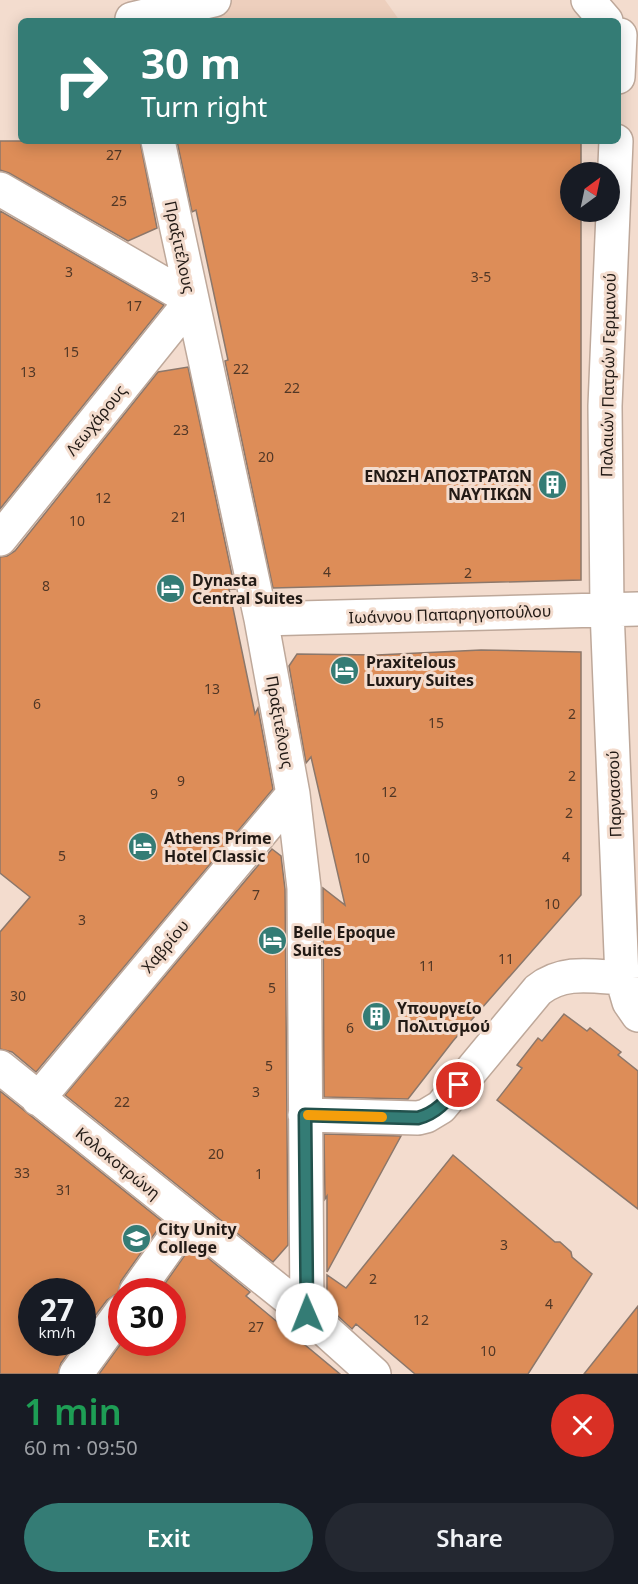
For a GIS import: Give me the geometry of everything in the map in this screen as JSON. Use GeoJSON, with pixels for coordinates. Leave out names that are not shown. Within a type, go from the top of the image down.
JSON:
{"type":"FeatureCollection","features":[{"type":"Feature","properties":{"kind":"street"},"geometry":{"type":"LineString","coordinates":[[131,13],[214,0]]}},
{"type":"Feature","properties":{"kind":"street"},"geometry":{"type":"LineString","coordinates":[[588,0],[607,18]]}},
{"type":"Feature","properties":{"kind":"street","name":"Πραξιτέλους"},"geometry":{"type":"LineString","coordinates":[[159,144],[261,619],[293,794],[304,888],[307,1314]]}},
{"type":"Feature","properties":{"kind":"street","name":"Παλαιών Πατρών Γερμανού"},"geometry":{"type":"LineString","coordinates":[[616,144],[605,406],[622,609]]}},
{"type":"Feature","properties":{"kind":"street"},"geometry":{"type":"LineString","coordinates":[[0,189],[192,300]]}},
{"type":"Feature","properties":{"kind":"street","name":"Λεωχάρους"},"geometry":{"type":"LineString","coordinates":[[0,539],[192,300]]}},
{"type":"Feature","properties":{"kind":"street","name":"Ιωάννου Παπαρηγοπούλου"},"geometry":{"type":"LineString","coordinates":[[261,619],[622,609]]}},
{"type":"Feature","properties":{"kind":"street","name":"Παρνασσού"},"geometry":{"type":"LineString","coordinates":[[622,609],[622,978],[629,1002],[638,1015]]}},
{"type":"Feature","properties":{"kind":"street","name":"Χαβρίου"},"geometry":{"type":"LineString","coordinates":[[38,1099],[293,794]]}},
{"type":"Feature","properties":{"kind":"street"},"geometry":{"type":"LineString","coordinates":[[305,1115],[401,1118],[426,1116],[441,1107],[547,982],[556,978],[580,975],[622,978]]}},
{"type":"Feature","properties":{"kind":"street","name":"Κολοκοτρώνη"},"geometry":{"type":"LineString","coordinates":[[0,1067],[307,1314],[374,1374]]}},
{"type":"Feature","properties":{"kind":"street"},"geometry":{"type":"LineString","coordinates":[[146,1278],[188,1220]]}},
{"type":"Feature","properties":{"kind":"street"},"geometry":{"type":"LineString","coordinates":[[76,1374],[108,1330]]}},
{"type":"Feature","properties":{"kind":"street"},"geometry":{"type":"LineString","coordinates":[[339,1343],[345,1374]]}},
{"type":"Feature","properties":{"kind":"shaded area"},"geometry":{"type":"Polygon","coordinates":[[[145,0],[385,0],[398,18],[150,18],[145,0]]]}},
{"type":"Feature","properties":{"kind":"building"},"geometry":{"type":"Polygon","coordinates":[[[0,141],[18,141],[18,144],[141,144],[157,228],[128,241],[0,170],[0,141]]]}},
{"type":"Feature","properties":{"kind":"building"},"geometry":{"type":"Polygon","coordinates":[[[178,144],[581,144],[581,162],[560,162],[560,222],[581,222],[581,580],[273,588],[196,210],[192,212],[178,144]]]}},
{"type":"Feature","properties":{"kind":"building"},"geometry":{"type":"Polygon","coordinates":[[[0,211],[164,305],[0,509],[0,211]]]}},
{"type":"Feature","properties":{"kind":"building"},"geometry":{"type":"Polygon","coordinates":[[[188,367],[235,589],[229,589],[255,714],[258,708],[273,789],[36,1072],[12,1052],[0,1049],[0,932],[30,897],[0,873],[0,557],[15,551],[158,372],[188,367]]]}},
{"type":"Feature","properties":{"kind":"building"},"geometry":{"type":"Polygon","coordinates":[[[481,650],[581,652],[581,895],[453,1041],[408,1099],[324,1097],[323,888],[345,905],[311,757],[306,763],[289,666],[297,654],[377,655],[481,650]]]}},
{"type":"Feature","properties":{"kind":"building"},"geometry":{"type":"Polygon","coordinates":[[[272,849],[281,856],[285,889],[288,1245],[273,1262],[65,1095],[272,849]]]}},
{"type":"Feature","properties":{"kind":"building"},"geometry":{"type":"Polygon","coordinates":[[[564,1014],[587,1031],[590,1028],[621,1052],[618,1055],[638,1071],[638,1209],[497,1100],[522,1068],[517,1065],[538,1038],[542,1041],[564,1014]]]}},
{"type":"Feature","properties":{"kind":"building"},"geometry":{"type":"Polygon","coordinates":[[[0,1091],[163,1222],[123,1278],[108,1278],[108,1299],[96,1315],[96,1278],[18,1278],[18,1356],[66,1356],[58,1374],[0,1374],[0,1091]]]}},
{"type":"Feature","properties":{"kind":"building"},"geometry":{"type":"Polygon","coordinates":[[[324,1134],[401,1136],[327,1272],[327,1196],[325,1199],[324,1134]]]}},
{"type":"Feature","properties":{"kind":"building"},"geometry":{"type":"Polygon","coordinates":[[[453,1155],[555,1242],[560,1242],[571,1252],[572,1257],[592,1274],[528,1374],[415,1374],[356,1324],[352,1329],[327,1306],[327,1275],[346,1288],[453,1155]]]}},
{"type":"Feature","properties":{"kind":"building"},"geometry":{"type":"Polygon","coordinates":[[[192,1245],[250,1292],[246,1296],[340,1374],[99,1374],[112,1356],[186,1356],[186,1278],[169,1278],[192,1245]]]}},
{"type":"Feature","properties":{"kind":"building"},"geometry":{"type":"Polygon","coordinates":[[[638,1306],[638,1374],[584,1374],[638,1306]]]}},
{"type":"Feature","properties":{"kind":"slow traffic"},"geometry":{"type":"LineString","coordinates":[[308,1115],[382,1117]]}},
{"type":"Feature","properties":{"kind":"place","name":"ΕΝΩΣΗ ΑΠΟΣΤΡΑΤΩΝ ΝΑΥΤΙΚΩΝ"},"geometry":{"type":"Point","coordinates":[553,485]}},
{"type":"Feature","properties":{"kind":"place","name":"Dynasta Central Suites"},"geometry":{"type":"Point","coordinates":[171,589]}},
{"type":"Feature","properties":{"kind":"place","name":"Praxitelous Luxury Suites"},"geometry":{"type":"Point","coordinates":[345,671]}},
{"type":"Feature","properties":{"kind":"place","name":"Athens Prime Hotel Classic"},"geometry":{"type":"Point","coordinates":[143,847]}},
{"type":"Feature","properties":{"kind":"place","name":"Belle Epoque Suites"},"geometry":{"type":"Point","coordinates":[272,941]}},
{"type":"Feature","properties":{"kind":"place","name":"Υπουργείο Πολιτισμού"},"geometry":{"type":"Point","coordinates":[376,1017]}},
{"type":"Feature","properties":{"kind":"place","name":"City Unity College"},"geometry":{"type":"Point","coordinates":[137,1238]}},
{"type":"Feature","properties":{"kind":"route"},"geometry":{"type":"LineString","coordinates":[[307,1314],[305,1115],[418,1118],[441,1107],[459,1085]]}}]}
